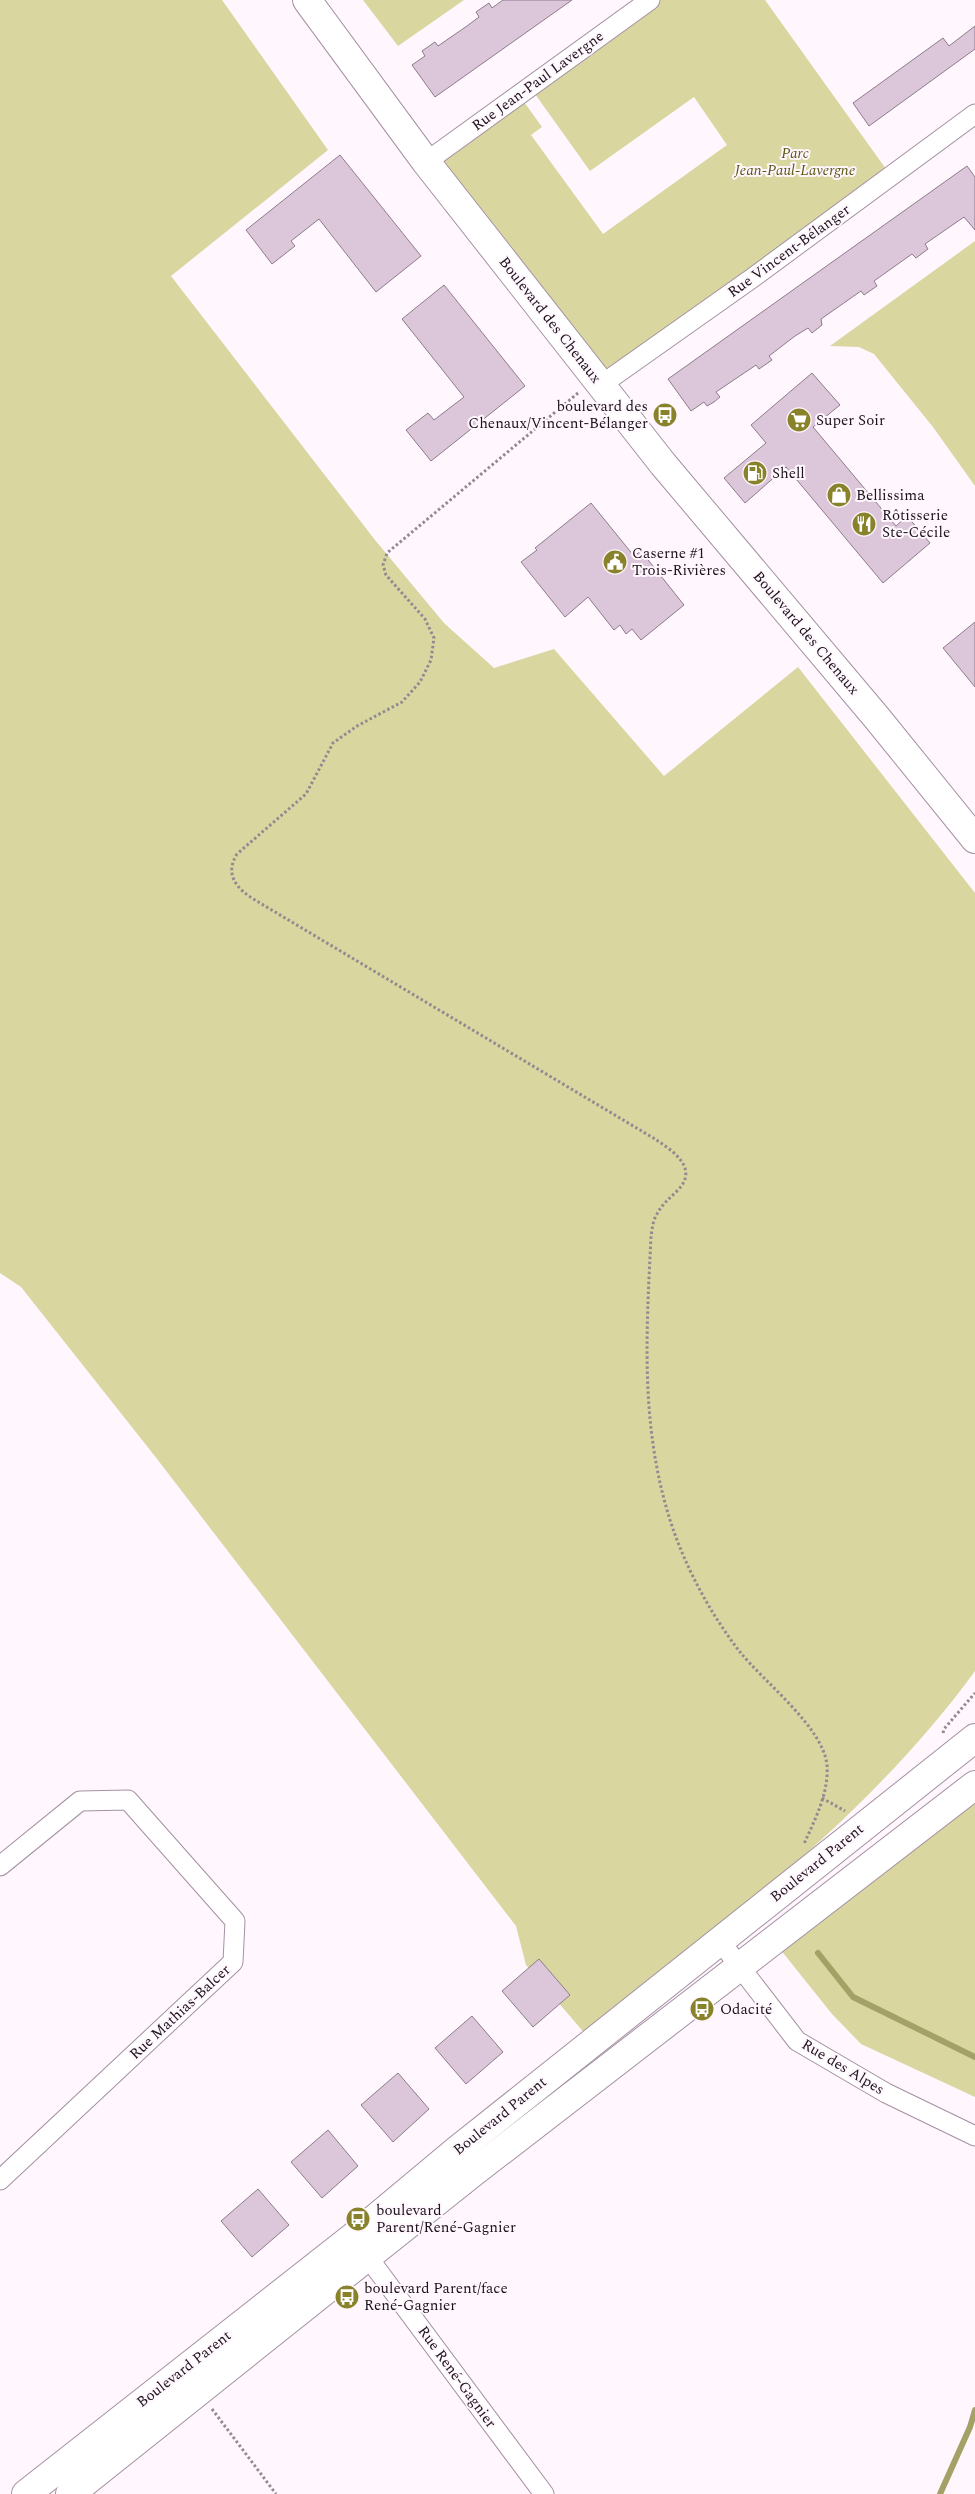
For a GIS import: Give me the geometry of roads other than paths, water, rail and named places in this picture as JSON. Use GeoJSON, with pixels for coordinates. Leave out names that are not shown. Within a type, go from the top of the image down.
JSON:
{"type":"FeatureCollection","features":[{"type":"Feature","properties":{"kind":"street","name":"Boulevard des Chenaux"},"geometry":{"type":"LineString","coordinates":[[307,0],[426,162],[663,464],[877,718],[975,839]]}},
{"type":"Feature","properties":{"kind":"street","name":"Rue Jean-Paul Lavergne"},"geometry":{"type":"LineString","coordinates":[[426,162],[650,0]]}},
{"type":"Feature","properties":{"kind":"street","name":"Rue Vincent-Bélanger"},"geometry":{"type":"LineString","coordinates":[[601,385],[751,279],[975,114]]}},
{"type":"Feature","properties":{"kind":"street","name":"Boulevard Parent"},"geometry":{"type":"LineString","coordinates":[[70,2494],[199,2392],[361,2247],[456,2151],[975,1738]]}},
{"type":"Feature","properties":{"kind":"street","name":"Boulevard Parent"},"geometry":{"type":"LineString","coordinates":[[26,2494],[361,2247],[471,2174],[975,1785]]}},
{"type":"Feature","properties":{"kind":"street","name":"Rue Mathias-Balcer"},"geometry":{"type":"LineString","coordinates":[[0,1866],[80,1801],[128,1800],[236,1921],[233,1962],[0,2180]]}},
{"type":"Feature","properties":{"kind":"street","name":"Rue des Alpes"},"geometry":{"type":"LineString","coordinates":[[720,1941],[798,2041],[886,2093],[975,2136]]}},
{"type":"Feature","properties":{"kind":"street","name":"Rue René-Gagnier"},"geometry":{"type":"LineString","coordinates":[[361,2247],[544,2494]]}},
{"type":"Feature","properties":{"kind":"waterway"},"geometry":{"type":"LineString","coordinates":[[818,1953],[853,1997],[975,2057]]}},
{"type":"Feature","properties":{"kind":"waterway"},"geometry":{"type":"LineString","coordinates":[[940,2494],[970,2427],[975,2410]]}},
{"type":"Feature","properties":{"kind":"place","name":"boulevard des Chenaux/Vincent-Bélanger"},"geometry":{"type":"Point","coordinates":[665,415]}},
{"type":"Feature","properties":{"kind":"place","name":"Super Soir"},"geometry":{"type":"Point","coordinates":[799,420]}},
{"type":"Feature","properties":{"kind":"place","name":"Shell"},"geometry":{"type":"Point","coordinates":[755,473]}},
{"type":"Feature","properties":{"kind":"place","name":"Bellissima"},"geometry":{"type":"Point","coordinates":[839,495]}},
{"type":"Feature","properties":{"kind":"place","name":"Rôtisserie Ste-Cécile"},"geometry":{"type":"Point","coordinates":[864,524]}},
{"type":"Feature","properties":{"kind":"place","name":"Caserne #1 Trois-Rivières"},"geometry":{"type":"Point","coordinates":[615,562]}},
{"type":"Feature","properties":{"kind":"place","name":"Odacité"},"geometry":{"type":"Point","coordinates":[702,2009]}},
{"type":"Feature","properties":{"kind":"place","name":"boulevard Parent/René-Gagnier"},"geometry":{"type":"Point","coordinates":[358,2219]}},
{"type":"Feature","properties":{"kind":"place","name":"boulevard Parent/face René-Gagnier"},"geometry":{"type":"Point","coordinates":[347,2297]}},
{"type":"Feature","properties":{"kind":"park label","name":"Parc Jean-Paul-Lavergne"},"geometry":{"type":"Point","coordinates":[795,162]}}]}
